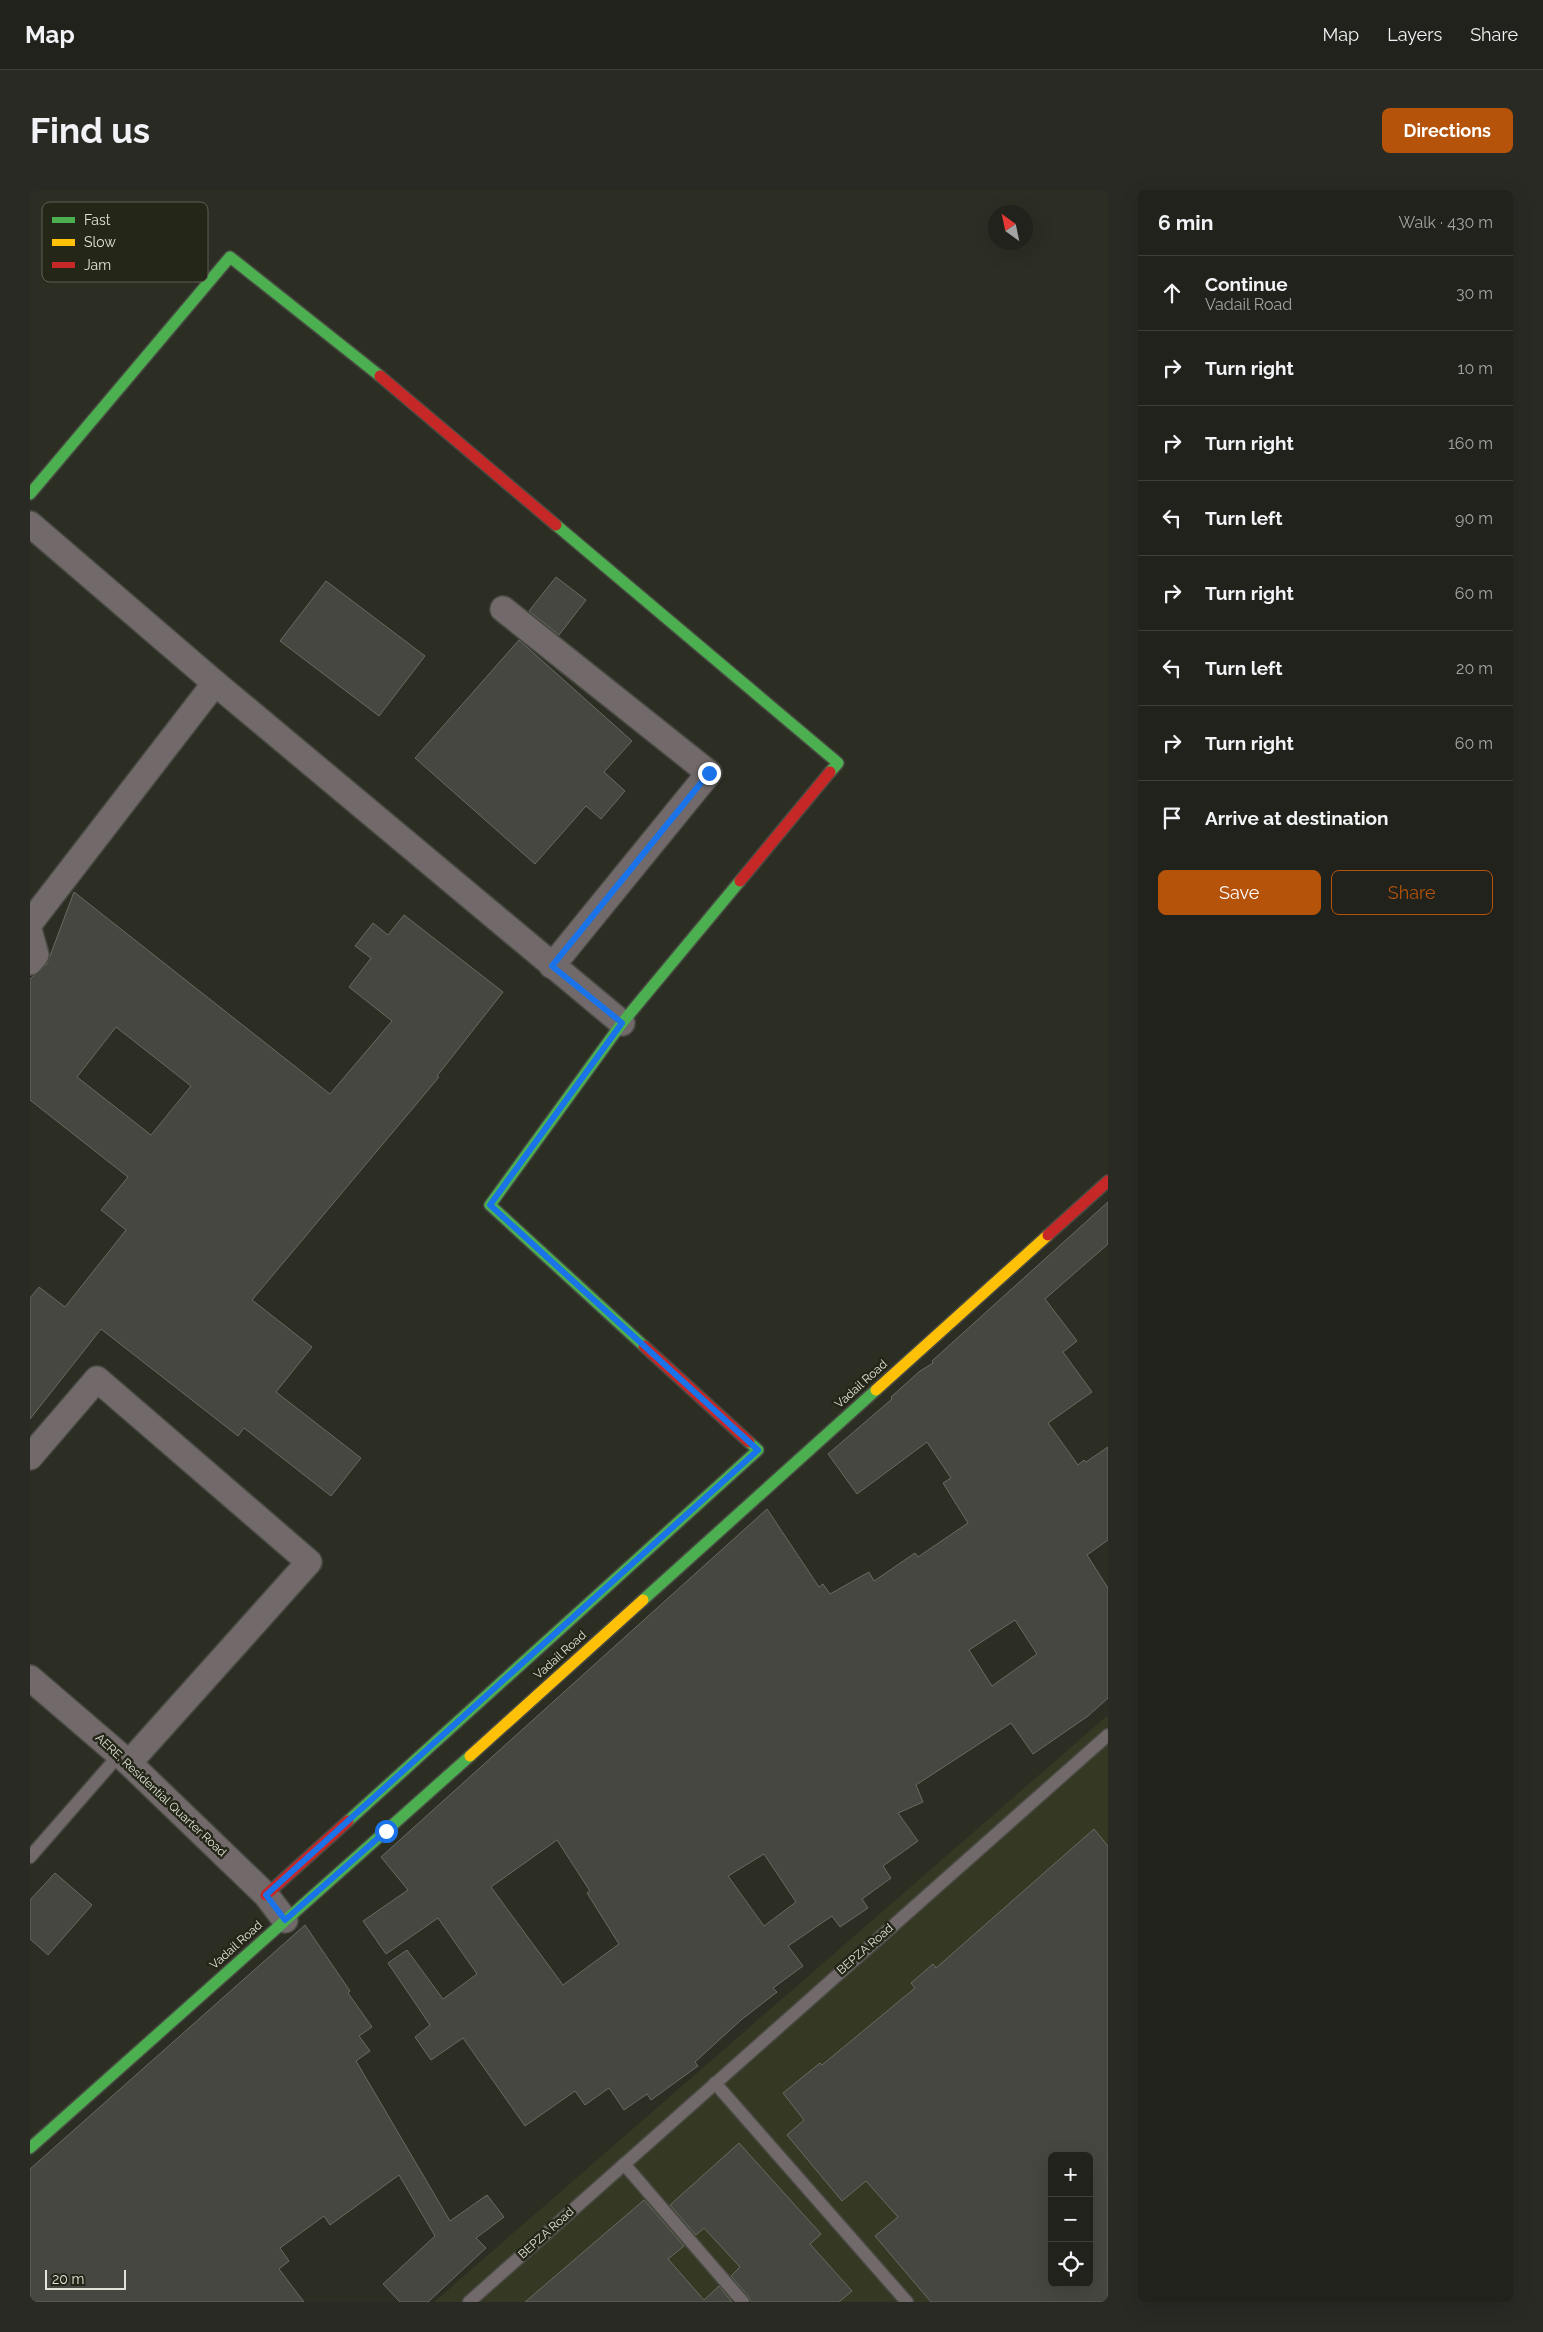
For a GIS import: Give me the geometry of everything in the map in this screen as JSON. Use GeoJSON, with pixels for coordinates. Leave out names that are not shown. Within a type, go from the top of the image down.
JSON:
{"type":"FeatureCollection","features":[{"type":"Feature","properties":{"kind":"street"},"geometry":{"type":"LineString","coordinates":[[30,494],[230,257],[372,369],[838,763],[622,1023],[490,1205],[758,1450],[266,1895]]}},
{"type":"Feature","properties":{"kind":"street"},"geometry":{"type":"LineString","coordinates":[[30,524],[215,683],[622,1023]]}},
{"type":"Feature","properties":{"kind":"street"},"geometry":{"type":"LineString","coordinates":[[503,609],[709,773],[552,966]]}},
{"type":"Feature","properties":{"kind":"street"},"geometry":{"type":"LineString","coordinates":[[30,923],[215,683]]}},
{"type":"Feature","properties":{"kind":"street"},"geometry":{"type":"LineString","coordinates":[[30,934],[36,955],[30,962]]}},
{"type":"Feature","properties":{"kind":"street","name":"Vadail Road"},"geometry":{"type":"LineString","coordinates":[[30,2148],[1108,1181]]}},
{"type":"Feature","properties":{"kind":"street"},"geometry":{"type":"LineString","coordinates":[[30,1457],[97,1379],[309,1562],[124,1759]]}},
{"type":"Feature","properties":{"kind":"street","name":"AERE, Residential Quarter Road"},"geometry":{"type":"LineString","coordinates":[[30,1678],[124,1759],[266,1895],[285,1920]]}},
{"type":"Feature","properties":{"kind":"lane","name":"BEPZA Road"},"geometry":{"type":"LineString","coordinates":[[469,2302],[1108,1735]]}},
{"type":"Feature","properties":{"kind":"lane"},"geometry":{"type":"LineString","coordinates":[[30,1857],[124,1759]]}},
{"type":"Feature","properties":{"kind":"lane"},"geometry":{"type":"LineString","coordinates":[[714,2083],[907,2302]]}},
{"type":"Feature","properties":{"kind":"lane"},"geometry":{"type":"LineString","coordinates":[[624,2164],[744,2302]]}},
{"type":"Feature","properties":{"kind":"shaded area"},"geometry":{"type":"Polygon","coordinates":[[[1108,1715],[1108,2302],[434,2302],[1108,1715]]]}},
{"type":"Feature","properties":{"kind":"building"},"geometry":{"type":"Polygon","coordinates":[[[556,577],[586,600],[559,635],[529,611],[556,577]]]}},
{"type":"Feature","properties":{"kind":"building"},"geometry":{"type":"Polygon","coordinates":[[[326,581],[425,656],[379,716],[280,641],[326,581]]]}},
{"type":"Feature","properties":{"kind":"building"},"geometry":{"type":"Polygon","coordinates":[[[519,640],[632,741],[604,772],[625,791],[601,819],[586,806],[535,864],[415,758],[519,640]]]}},
{"type":"Feature","properties":{"kind":"building"},"geometry":{"type":"Polygon","coordinates":[[[74,892],[330,1094],[392,1021],[349,987],[371,958],[355,946],[373,923],[388,935],[404,915],[503,992],[437,1076],[439,1077],[252,1300],[312,1347],[276,1392],[361,1458],[331,1496],[244,1428],[238,1436],[101,1329],[30,1419],[30,1298],[39,1287],[65,1307],[126,1230],[101,1210],[128,1177],[30,1100],[30,979],[47,964],[74,892]],[[116,1027],[77,1077],[151,1135],[191,1086],[116,1027]]]}},
{"type":"Feature","properties":{"kind":"building"},"geometry":{"type":"Polygon","coordinates":[[[1108,1202],[1108,1244],[1045,1299],[1077,1341],[1063,1352],[1092,1392],[1048,1423],[1078,1465],[1084,1460],[1086,1462],[1108,1447],[1108,1540],[1087,1555],[1108,1588],[1108,1698],[1088,1716],[1033,1754],[1011,1723],[916,1785],[923,1802],[898,1813],[918,1841],[883,1866],[891,1878],[862,1899],[868,1908],[840,1927],[832,1916],[788,1946],[803,1966],[773,1988],[777,1992],[741,2020],[695,2062],[698,2066],[651,2100],[647,2094],[624,2110],[609,2088],[585,2105],[575,2091],[525,2126],[463,2038],[431,2060],[415,2037],[430,2025],[388,1963],[407,1950],[443,1999],[477,1974],[438,1918],[386,1954],[363,1921],[408,1890],[381,1857],[767,1509],[819,1587],[823,1584],[830,1594],[869,1572],[874,1581],[915,1553],[918,1557],[968,1523],[943,1483],[951,1478],[927,1442],[857,1494],[828,1454],[892,1399],[891,1397],[920,1371],[933,1363],[932,1361],[1108,1202]],[[1015,1620],[969,1650],[992,1686],[1037,1654],[1015,1620]],[[557,1840],[491,1887],[563,1985],[619,1944],[587,1893],[590,1891],[557,1840]],[[764,1854],[728,1876],[764,1926],[796,1902],[764,1854]]]}},
{"type":"Feature","properties":{"kind":"building"},"geometry":{"type":"Polygon","coordinates":[[[1094,1829],[1108,1846],[1108,2302],[931,2302],[875,2236],[898,2217],[866,2181],[842,2201],[787,2135],[804,2120],[783,2093],[820,2063],[822,2065],[915,1988],[911,1983],[933,1964],[936,1968],[1094,1829]]]}},
{"type":"Feature","properties":{"kind":"building"},"geometry":{"type":"Polygon","coordinates":[[[55,1873],[92,1905],[48,1955],[30,1939],[30,1900],[55,1873]]]}},
{"type":"Feature","properties":{"kind":"building"},"geometry":{"type":"Polygon","coordinates":[[[305,1925],[372,2027],[359,2036],[370,2051],[356,2061],[450,2221],[487,2195],[504,2217],[476,2238],[486,2248],[428,2302],[400,2302],[383,2284],[435,2236],[399,2175],[330,2225],[324,2216],[280,2248],[289,2261],[279,2269],[304,2302],[30,2302],[30,2169],[305,1925]]]}},
{"type":"Feature","properties":{"kind":"building"},"geometry":{"type":"Polygon","coordinates":[[[739,2143],[821,2234],[810,2244],[852,2291],[839,2302],[751,2302],[731,2276],[740,2267],[704,2228],[696,2235],[670,2205],[739,2143]]]}},
{"type":"Feature","properties":{"kind":"building"},"geometry":{"type":"Polygon","coordinates":[[[644,2200],[684,2246],[668,2259],[704,2300],[719,2286],[732,2302],[525,2302],[644,2200]]]}},
{"type":"Feature","properties":{"kind":"traffic: fast"},"geometry":{"type":"LineString","coordinates":[[30,494],[230,257],[380,376]]}},
{"type":"Feature","properties":{"kind":"traffic: fast"},"geometry":{"type":"LineString","coordinates":[[556,525],[838,763],[830,772]]}},
{"type":"Feature","properties":{"kind":"traffic: fast"},"geometry":{"type":"LineString","coordinates":[[644,1346],[490,1205],[622,1023],[740,881]]}},
{"type":"Feature","properties":{"kind":"traffic: fast"},"geometry":{"type":"LineString","coordinates":[[643,1600],[876,1390]]}},
{"type":"Feature","properties":{"kind":"traffic: fast"},"geometry":{"type":"LineString","coordinates":[[348,1821],[758,1450],[749,1442]]}},
{"type":"Feature","properties":{"kind":"traffic: fast"},"geometry":{"type":"LineString","coordinates":[[30,2148],[470,1756]]}},
{"type":"Feature","properties":{"kind":"traffic: slow"},"geometry":{"type":"LineString","coordinates":[[876,1390],[1048,1235]]}},
{"type":"Feature","properties":{"kind":"traffic: slow"},"geometry":{"type":"LineString","coordinates":[[470,1756],[643,1600]]}},
{"type":"Feature","properties":{"kind":"traffic: jam"},"geometry":{"type":"LineString","coordinates":[[380,376],[556,525]]}},
{"type":"Feature","properties":{"kind":"traffic: jam"},"geometry":{"type":"LineString","coordinates":[[740,881],[830,772]]}},
{"type":"Feature","properties":{"kind":"traffic: jam"},"geometry":{"type":"LineString","coordinates":[[1048,1235],[1108,1181]]}},
{"type":"Feature","properties":{"kind":"traffic: jam"},"geometry":{"type":"LineString","coordinates":[[644,1346],[749,1442]]}},
{"type":"Feature","properties":{"kind":"traffic: jam"},"geometry":{"type":"LineString","coordinates":[[266,1895],[348,1821]]}},
{"type":"Feature","properties":{"kind":"route"},"geometry":{"type":"LineString","coordinates":[[386,1831],[285,1920],[266,1895],[758,1450],[490,1205],[622,1023],[552,966],[709,773]]}}]}
